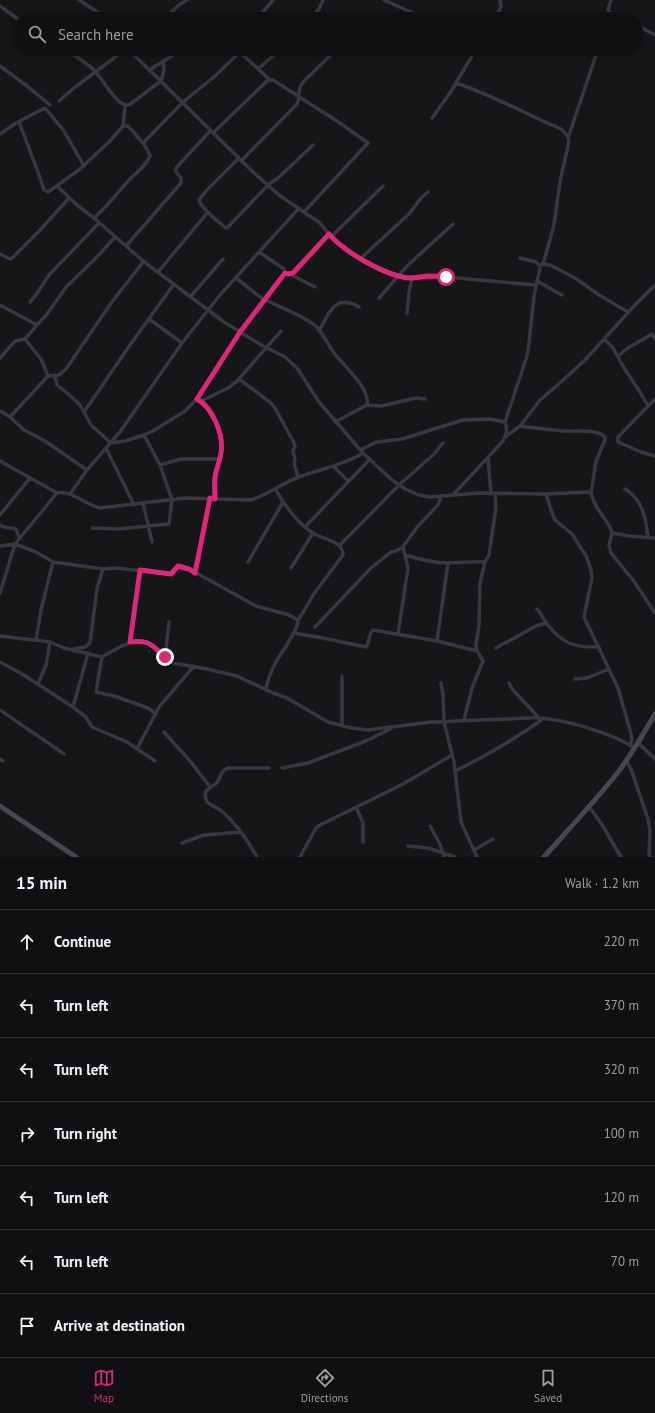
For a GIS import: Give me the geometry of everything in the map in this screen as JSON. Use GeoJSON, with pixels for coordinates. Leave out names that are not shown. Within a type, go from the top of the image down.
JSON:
{"type":"FeatureCollection","features":[{"type":"Feature","properties":{"kind":"main road"},"geometry":{"type":"LineString","coordinates":[[544,857],[589,807],[626,760],[632,747],[638,743],[655,714]]}},
{"type":"Feature","properties":{"kind":"main road"},"geometry":{"type":"LineString","coordinates":[[0,806],[76,857]]}},
{"type":"Feature","properties":{"kind":"street"},"geometry":{"type":"LineString","coordinates":[[79,0],[97,12]]}},
{"type":"Feature","properties":{"kind":"street"},"geometry":{"type":"LineString","coordinates":[[172,12],[187,0]]}},
{"type":"Feature","properties":{"kind":"street"},"geometry":{"type":"LineString","coordinates":[[264,12],[273,0]]}},
{"type":"Feature","properties":{"kind":"street"},"geometry":{"type":"LineString","coordinates":[[316,12],[323,0]]}},
{"type":"Feature","properties":{"kind":"street"},"geometry":{"type":"LineString","coordinates":[[384,0],[411,12]]}},
{"type":"Feature","properties":{"kind":"street"},"geometry":{"type":"LineString","coordinates":[[498,12],[501,7],[500,0]]}},
{"type":"Feature","properties":{"kind":"street"},"geometry":{"type":"LineString","coordinates":[[609,12],[608,9],[611,0]]}},
{"type":"Feature","properties":{"kind":"street"},"geometry":{"type":"LineString","coordinates":[[0,6],[12,15]]}},
{"type":"Feature","properties":{"kind":"street"},"geometry":{"type":"LineString","coordinates":[[643,29],[655,35]]}},
{"type":"Feature","properties":{"kind":"street"},"geometry":{"type":"LineString","coordinates":[[76,56],[95,72],[114,96],[122,105],[125,106]]}},
{"type":"Feature","properties":{"kind":"street"},"geometry":{"type":"LineString","coordinates":[[59,101],[117,56]]}},
{"type":"Feature","properties":{"kind":"street"},"geometry":{"type":"LineString","coordinates":[[134,56],[183,102],[240,160],[268,185],[320,223],[330,236],[360,259],[400,276],[412,278],[427,276],[446,277],[536,285]]}},
{"type":"Feature","properties":{"kind":"street"},"geometry":{"type":"LineString","coordinates":[[149,70],[169,56]]}},
{"type":"Feature","properties":{"kind":"street"},"geometry":{"type":"LineString","coordinates":[[144,144],[145,141],[183,102],[214,77],[234,56]]}},
{"type":"Feature","properties":{"kind":"street"},"geometry":{"type":"LineString","coordinates":[[246,56],[270,80],[274,80],[299,96],[368,143],[304,212]]}},
{"type":"Feature","properties":{"kind":"street"},"geometry":{"type":"LineString","coordinates":[[258,69],[273,56]]}},
{"type":"Feature","properties":{"kind":"street"},"geometry":{"type":"LineString","coordinates":[[313,145],[289,168],[268,185],[228,227],[225,227],[200,204],[199,200],[201,197],[266,137],[297,104],[299,100],[299,88],[303,82],[330,56]]}},
{"type":"Feature","properties":{"kind":"street"},"geometry":{"type":"LineString","coordinates":[[432,118],[456,83],[472,56]]}},
{"type":"Feature","properties":{"kind":"street"},"geometry":{"type":"LineString","coordinates":[[505,438],[507,424],[505,422],[529,343],[536,285],[554,225],[561,175],[569,142],[568,138],[596,56]]}},
{"type":"Feature","properties":{"kind":"street"},"geometry":{"type":"LineString","coordinates":[[125,106],[129,105],[161,81],[164,70],[163,61]]}},
{"type":"Feature","properties":{"kind":"street"},"geometry":{"type":"LineString","coordinates":[[0,66],[50,105]]}},
{"type":"Feature","properties":{"kind":"street"},"geometry":{"type":"LineString","coordinates":[[126,246],[181,183],[181,178],[176,172],[176,168],[211,132],[270,80]]}},
{"type":"Feature","properties":{"kind":"street"},"geometry":{"type":"LineString","coordinates":[[456,83],[492,96],[561,130],[568,138]]}},
{"type":"Feature","properties":{"kind":"street"},"geometry":{"type":"LineString","coordinates":[[19,122],[44,191],[48,192],[84,166],[110,141],[123,126],[125,106]]}},
{"type":"Feature","properties":{"kind":"street"},"geometry":{"type":"LineString","coordinates":[[0,134],[45,108],[64,130],[84,166]]}},
{"type":"Feature","properties":{"kind":"street"},"geometry":{"type":"LineString","coordinates":[[94,218],[110,203],[148,161],[150,155],[144,144],[128,126],[123,126]]}},
{"type":"Feature","properties":{"kind":"street"},"geometry":{"type":"LineString","coordinates":[[57,186],[144,261],[208,310],[240,332],[284,357],[297,368],[319,402],[335,422],[370,459],[399,485],[418,495],[430,497],[453,495],[589,492],[591,494]]}},
{"type":"Feature","properties":{"kind":"street"},"geometry":{"type":"LineString","coordinates":[[290,274],[383,186]]}},
{"type":"Feature","properties":{"kind":"street"},"geometry":{"type":"LineString","coordinates":[[360,259],[409,214],[421,198],[428,192]]}},
{"type":"Feature","properties":{"kind":"street"},"geometry":{"type":"LineString","coordinates":[[0,254],[10,259],[12,258],[70,198]]}},
{"type":"Feature","properties":{"kind":"street"},"geometry":{"type":"LineString","coordinates":[[70,494],[87,470],[120,432],[182,343],[208,310],[299,208]]}},
{"type":"Feature","properties":{"kind":"street"},"geometry":{"type":"LineString","coordinates":[[158,272],[208,212]]}},
{"type":"Feature","properties":{"kind":"street"},"geometry":{"type":"LineString","coordinates":[[30,302],[49,275],[99,223]]}},
{"type":"Feature","properties":{"kind":"street"},"geometry":{"type":"LineString","coordinates":[[379,298],[400,276],[407,266],[453,224]]}},
{"type":"Feature","properties":{"kind":"street"},"geometry":{"type":"LineString","coordinates":[[0,358],[15,341],[25,338],[47,314],[67,286],[95,260],[115,237]]}},
{"type":"Feature","properties":{"kind":"street"},"geometry":{"type":"LineString","coordinates":[[259,252],[284,269],[285,273]]}},
{"type":"Feature","properties":{"kind":"street"},"geometry":{"type":"LineString","coordinates":[[520,258],[536,262],[541,265],[550,265],[574,278],[628,312]]}},
{"type":"Feature","properties":{"kind":"street"},"geometry":{"type":"LineString","coordinates":[[191,296],[223,259]]}},
{"type":"Feature","properties":{"kind":"street"},"geometry":{"type":"LineString","coordinates":[[10,417],[48,376],[59,376],[66,368],[111,303],[144,261]]}},
{"type":"Feature","properties":{"kind":"street"},"geometry":{"type":"LineString","coordinates":[[285,273],[290,274],[315,287]]}},
{"type":"Feature","properties":{"kind":"street"},"geometry":{"type":"LineString","coordinates":[[111,443],[125,441],[144,435],[185,411],[197,399],[240,332],[285,273]]}},
{"type":"Feature","properties":{"kind":"street"},"geometry":{"type":"LineString","coordinates":[[236,278],[264,300],[310,322],[319,331],[360,384],[368,401],[367,405]]}},
{"type":"Feature","properties":{"kind":"street"},"geometry":{"type":"LineString","coordinates":[[407,313],[412,278]]}},
{"type":"Feature","properties":{"kind":"street"},"geometry":{"type":"LineString","coordinates":[[537,281],[562,295]]}},
{"type":"Feature","properties":{"kind":"street"},"geometry":{"type":"LineString","coordinates":[[84,412],[174,284]]}},
{"type":"Feature","properties":{"kind":"street"},"geometry":{"type":"LineString","coordinates":[[453,495],[505,438],[520,426],[543,396],[560,384],[655,285]]}},
{"type":"Feature","properties":{"kind":"street"},"geometry":{"type":"LineString","coordinates":[[319,331],[332,309],[338,303],[351,303],[359,307]]}},
{"type":"Feature","properties":{"kind":"street"},"geometry":{"type":"LineString","coordinates":[[0,305],[37,325]]}},
{"type":"Feature","properties":{"kind":"street"},"geometry":{"type":"LineString","coordinates":[[149,319],[182,343]]}},
{"type":"Feature","properties":{"kind":"street"},"geometry":{"type":"LineString","coordinates":[[201,402],[228,388],[239,379],[280,331]]}},
{"type":"Feature","properties":{"kind":"street"},"geometry":{"type":"LineString","coordinates":[[618,356],[628,348],[652,334],[655,339]]}},
{"type":"Feature","properties":{"kind":"street"},"geometry":{"type":"LineString","coordinates":[[25,338],[41,359],[48,376]]}},
{"type":"Feature","properties":{"kind":"street"},"geometry":{"type":"LineString","coordinates":[[604,339],[613,348],[648,406]]}},
{"type":"Feature","properties":{"kind":"street"},"geometry":{"type":"LineString","coordinates":[[55,376],[57,385],[80,405],[91,425],[111,443]]}},
{"type":"Feature","properties":{"kind":"street"},"geometry":{"type":"LineString","coordinates":[[239,379],[271,403],[275,408],[294,443],[294,464],[298,477]]}},
{"type":"Feature","properties":{"kind":"street"},"geometry":{"type":"LineString","coordinates":[[335,422],[367,405],[381,406],[416,398],[425,399]]}},
{"type":"Feature","properties":{"kind":"street"},"geometry":{"type":"LineString","coordinates":[[197,399],[212,415],[221,439],[221,452],[215,476],[215,499]]}},
{"type":"Feature","properties":{"kind":"street"},"geometry":{"type":"LineString","coordinates":[[655,399],[618,437],[617,440],[618,442],[627,446],[655,456]]}},
{"type":"Feature","properties":{"kind":"street"},"geometry":{"type":"LineString","coordinates":[[0,411],[10,417],[24,430],[45,441],[87,470]]}},
{"type":"Feature","properties":{"kind":"street"},"geometry":{"type":"LineString","coordinates":[[0,461],[57,493],[65,492],[94,507],[100,508],[172,500],[210,498],[226,500],[251,500],[260,498],[298,477],[333,466],[377,442],[402,439],[463,420],[488,419],[505,422]]}},
{"type":"Feature","properties":{"kind":"street"},"geometry":{"type":"LineString","coordinates":[[520,426],[566,432],[593,432],[602,434],[605,437],[596,462],[591,494],[596,506],[610,527],[612,533],[609,545],[611,553],[633,580],[655,614]]}},
{"type":"Feature","properties":{"kind":"street"},"geometry":{"type":"LineString","coordinates":[[92,528],[118,529],[169,524],[172,500],[160,465],[144,435]]}},
{"type":"Feature","properties":{"kind":"street"},"geometry":{"type":"LineString","coordinates":[[340,545],[443,443]]}},
{"type":"Feature","properties":{"kind":"street"},"geometry":{"type":"LineString","coordinates":[[106,448],[134,505]]}},
{"type":"Feature","properties":{"kind":"street"},"geometry":{"type":"LineString","coordinates":[[464,720],[472,688],[483,661],[477,651],[480,584],[485,562],[489,555],[496,507],[488,457]]}},
{"type":"Feature","properties":{"kind":"street"},"geometry":{"type":"LineString","coordinates":[[160,465],[181,459],[219,459]]}},
{"type":"Feature","properties":{"kind":"street"},"geometry":{"type":"LineString","coordinates":[[305,527],[370,459]]}},
{"type":"Feature","properties":{"kind":"street"},"geometry":{"type":"LineString","coordinates":[[333,466],[348,481]]}},
{"type":"Feature","properties":{"kind":"street"},"geometry":{"type":"LineString","coordinates":[[0,515],[30,478]]}},
{"type":"Feature","properties":{"kind":"street"},"geometry":{"type":"LineString","coordinates":[[266,689],[272,668],[298,624],[298,620],[313,595],[343,555],[343,549],[340,545],[313,533],[305,527],[283,502],[275,489]]}},
{"type":"Feature","properties":{"kind":"street"},"geometry":{"type":"LineString","coordinates":[[625,489],[631,493],[640,504],[646,518],[648,538]]}},
{"type":"Feature","properties":{"kind":"street"},"geometry":{"type":"LineString","coordinates":[[0,593],[15,544],[19,537],[57,493]]}},
{"type":"Feature","properties":{"kind":"street"},"geometry":{"type":"LineString","coordinates":[[0,636],[50,642],[71,650],[102,657],[130,642],[139,641],[147,643],[153,645],[173,663],[194,666],[237,676],[295,702],[328,722],[342,726],[367,730],[431,722],[544,718],[577,725],[616,738],[632,747],[631,734],[622,700],[584,617],[591,583],[591,570],[586,556],[572,534],[555,520],[546,494]]}},
{"type":"Feature","properties":{"kind":"street"},"geometry":{"type":"LineString","coordinates":[[315,627],[371,568],[388,553],[400,550],[403,547],[418,526],[438,505],[441,496]]}},
{"type":"Feature","properties":{"kind":"street"},"geometry":{"type":"LineString","coordinates":[[195,573],[210,498]]}},
{"type":"Feature","properties":{"kind":"street"},"geometry":{"type":"LineString","coordinates":[[248,562],[283,502]]}},
{"type":"Feature","properties":{"kind":"street"},"geometry":{"type":"LineString","coordinates":[[143,503],[152,542]]}},
{"type":"Feature","properties":{"kind":"street"},"geometry":{"type":"LineString","coordinates":[[0,525],[4,528],[16,529],[19,537]]}},
{"type":"Feature","properties":{"kind":"street"},"geometry":{"type":"LineString","coordinates":[[291,568],[313,533]]}},
{"type":"Feature","properties":{"kind":"street"},"geometry":{"type":"LineString","coordinates":[[612,533],[655,538]]}},
{"type":"Feature","properties":{"kind":"street"},"geometry":{"type":"LineString","coordinates":[[0,546],[15,544],[36,552],[53,562],[103,569],[116,568],[171,574],[178,566],[189,569],[256,606],[289,615],[298,620]]}},
{"type":"Feature","properties":{"kind":"street"},"geometry":{"type":"LineString","coordinates":[[398,634],[408,568],[403,547]]}},
{"type":"Feature","properties":{"kind":"street"},"geometry":{"type":"LineString","coordinates":[[405,556],[448,563],[470,561],[485,562]]}},
{"type":"Feature","properties":{"kind":"street"},"geometry":{"type":"LineString","coordinates":[[36,640],[41,610],[53,562]]}},
{"type":"Feature","properties":{"kind":"street"},"geometry":{"type":"LineString","coordinates":[[437,641],[448,563]]}},
{"type":"Feature","properties":{"kind":"street"},"geometry":{"type":"LineString","coordinates":[[71,650],[86,647],[90,643],[97,588],[103,569]]}},
{"type":"Feature","properties":{"kind":"street"},"geometry":{"type":"LineString","coordinates":[[130,642],[140,570]]}},
{"type":"Feature","properties":{"kind":"street"},"geometry":{"type":"LineString","coordinates":[[536,608],[546,623],[562,640],[583,648],[599,648]]}},
{"type":"Feature","properties":{"kind":"street"},"geometry":{"type":"LineString","coordinates":[[165,657],[169,622]]}},
{"type":"Feature","properties":{"kind":"street"},"geometry":{"type":"LineString","coordinates":[[496,648],[536,626],[546,623]]}},
{"type":"Feature","properties":{"kind":"street"},"geometry":{"type":"LineString","coordinates":[[293,633],[366,647],[368,646],[371,632],[373,630],[437,641],[477,651]]}},
{"type":"Feature","properties":{"kind":"street"},"geometry":{"type":"LineString","coordinates":[[38,684],[46,665],[50,642]]}},
{"type":"Feature","properties":{"kind":"street"},"geometry":{"type":"LineString","coordinates":[[73,707],[88,653]]}},
{"type":"Feature","properties":{"kind":"street"},"geometry":{"type":"LineString","coordinates":[[102,657],[96,692],[114,696],[148,708],[156,714]]}},
{"type":"Feature","properties":{"kind":"street"},"geometry":{"type":"LineString","coordinates":[[0,662],[22,674],[73,707],[86,717],[92,727],[120,739],[155,761]]}},
{"type":"Feature","properties":{"kind":"street"},"geometry":{"type":"LineString","coordinates":[[137,749],[159,707],[194,666]]}},
{"type":"Feature","properties":{"kind":"street"},"geometry":{"type":"LineString","coordinates":[[575,679],[587,678],[609,669]]}},
{"type":"Feature","properties":{"kind":"street"},"geometry":{"type":"LineString","coordinates":[[342,676],[342,726]]}},
{"type":"Feature","properties":{"kind":"street"},"geometry":{"type":"LineString","coordinates":[[441,683],[444,722],[455,771],[461,822],[477,857]]}},
{"type":"Feature","properties":{"kind":"street"},"geometry":{"type":"LineString","coordinates":[[509,683],[513,690],[539,718]]}},
{"type":"Feature","properties":{"kind":"street"},"geometry":{"type":"LineString","coordinates":[[0,710],[64,754]]}},
{"type":"Feature","properties":{"kind":"street"},"geometry":{"type":"LineString","coordinates":[[455,771],[484,757],[515,739],[544,718]]}},
{"type":"Feature","properties":{"kind":"street"},"geometry":{"type":"LineString","coordinates":[[282,768],[308,763],[366,741],[392,728]]}},
{"type":"Feature","properties":{"kind":"street"},"geometry":{"type":"LineString","coordinates":[[164,732],[190,761],[210,787]]}},
{"type":"Feature","properties":{"kind":"street"},"geometry":{"type":"LineString","coordinates":[[638,743],[655,759]]}},
{"type":"Feature","properties":{"kind":"street"},"geometry":{"type":"LineString","coordinates":[[300,857],[316,828],[403,784],[452,755]]}},
{"type":"Feature","properties":{"kind":"street"},"geometry":{"type":"LineString","coordinates":[[626,760],[631,769],[648,819],[650,832],[650,857]]}},
{"type":"Feature","properties":{"kind":"street"},"geometry":{"type":"LineString","coordinates":[[257,857],[245,837],[223,812],[207,802],[205,793],[217,781],[223,770],[228,768],[269,768]]}},
{"type":"Feature","properties":{"kind":"street"},"geometry":{"type":"LineString","coordinates":[[589,807],[601,823],[621,857]]}},
{"type":"Feature","properties":{"kind":"street"},"geometry":{"type":"LineString","coordinates":[[356,808],[363,823],[363,842]]}},
{"type":"Feature","properties":{"kind":"street"},"geometry":{"type":"LineString","coordinates":[[430,826],[440,844],[443,856]]}},
{"type":"Feature","properties":{"kind":"street"},"geometry":{"type":"LineString","coordinates":[[182,843],[204,835],[240,832]]}},
{"type":"Feature","properties":{"kind":"street"},"geometry":{"type":"LineString","coordinates":[[474,850],[493,839]]}},
{"type":"Feature","properties":{"kind":"street"},"geometry":{"type":"LineString","coordinates":[[408,846],[428,848],[443,856],[455,857]]}},
{"type":"Feature","properties":{"kind":"route"},"geometry":{"type":"LineString","coordinates":[[165,657],[153,645],[139,641],[130,642],[140,570],[173,574],[178,566],[189,569],[195,573],[210,498],[215,499],[215,476],[221,452],[221,439],[212,415],[204,404],[197,399],[260,303],[285,273],[293,273],[329,234],[342,246],[364,261],[394,274],[408,278],[427,276],[446,277]]}}]}
